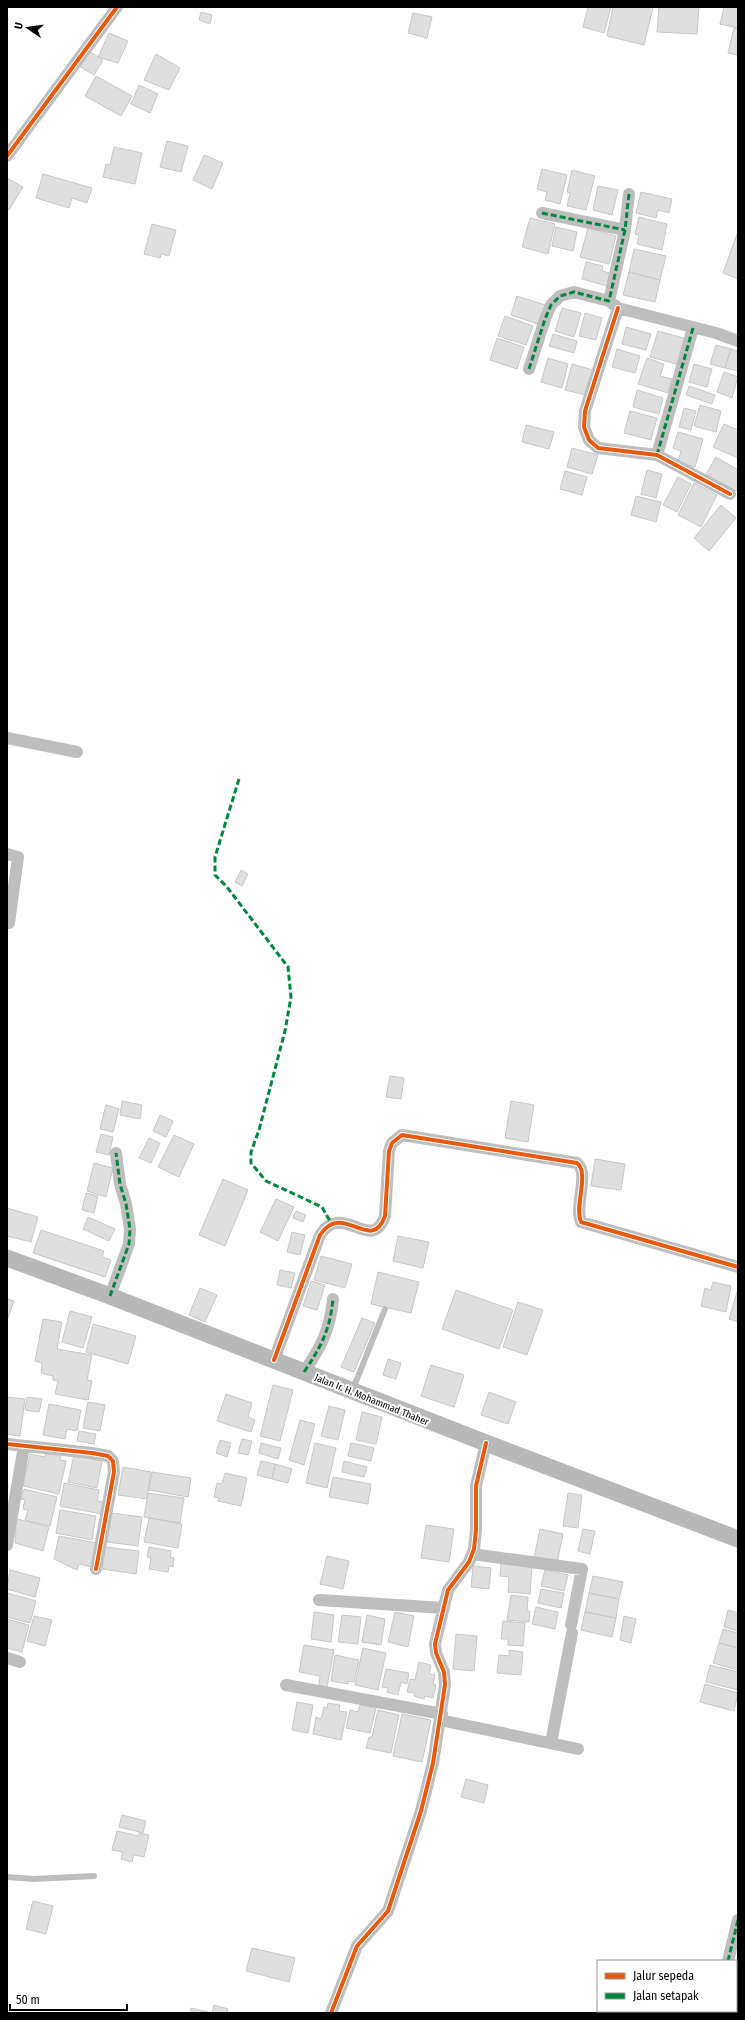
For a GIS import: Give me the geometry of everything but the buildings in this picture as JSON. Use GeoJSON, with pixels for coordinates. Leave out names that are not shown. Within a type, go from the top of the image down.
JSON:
{"type":"FeatureCollection","features":[{"type":"Feature","properties":{"kind":"main road","name":"Jalan Ir. H. Mohammad Thaher"},"geometry":{"type":"LineString","coordinates":[[7,1258],[110,1296],[486,1443],[738,1539]]}},
{"type":"Feature","properties":{"kind":"street"},"geometry":{"type":"LineString","coordinates":[[7,156],[117,7]]}},
{"type":"Feature","properties":{"kind":"street"},"geometry":{"type":"LineString","coordinates":[[629,194],[614,305],[585,411],[584,427],[589,440],[598,448],[657,455],[730,494]]}},
{"type":"Feature","properties":{"kind":"street"},"geometry":{"type":"LineString","coordinates":[[542,213],[625,230]]}},
{"type":"Feature","properties":{"kind":"street"},"geometry":{"type":"LineString","coordinates":[[529,369],[551,304],[560,296],[574,292],[738,341]]}},
{"type":"Feature","properties":{"kind":"street"},"geometry":{"type":"LineString","coordinates":[[657,455],[693,328]]}},
{"type":"Feature","properties":{"kind":"street"},"geometry":{"type":"LineString","coordinates":[[7,738],[77,752]]}},
{"type":"Feature","properties":{"kind":"street"},"geometry":{"type":"LineString","coordinates":[[7,854],[18,857],[9,923]]}},
{"type":"Feature","properties":{"kind":"street"},"geometry":{"type":"LineString","coordinates":[[274,1360],[320,1235],[325,1227],[331,1223],[339,1222],[370,1231],[376,1230],[382,1224],[384,1216],[389,1151],[392,1143],[402,1135],[577,1163],[581,1166],[583,1172],[578,1207],[581,1222],[738,1267]]}},
{"type":"Feature","properties":{"kind":"street"},"geometry":{"type":"LineString","coordinates":[[110,1296],[129,1244],[130,1230],[126,1204],[120,1184],[116,1153]]}},
{"type":"Feature","properties":{"kind":"street"},"geometry":{"type":"LineString","coordinates":[[304,1372],[319,1350],[326,1334],[331,1317],[333,1299]]}},
{"type":"Feature","properties":{"kind":"street"},"geometry":{"type":"LineString","coordinates":[[332,2013],[357,1946],[388,1911],[421,1811],[433,1763],[441,1717],[445,1678],[435,1644],[448,1590],[472,1554],[476,1530],[476,1486],[486,1443]]}},
{"type":"Feature","properties":{"kind":"street"},"geometry":{"type":"LineString","coordinates":[[7,1444],[92,1453],[108,1456],[114,1461],[114,1472],[96,1569]]}},
{"type":"Feature","properties":{"kind":"street"},"geometry":{"type":"LineString","coordinates":[[7,1545],[24,1446]]}},
{"type":"Feature","properties":{"kind":"street"},"geometry":{"type":"LineString","coordinates":[[472,1554],[582,1568],[551,1743]]}},
{"type":"Feature","properties":{"kind":"street"},"geometry":{"type":"LineString","coordinates":[[319,1600],[444,1608]]}},
{"type":"Feature","properties":{"kind":"street"},"geometry":{"type":"LineString","coordinates":[[7,1658],[20,1662]]}},
{"type":"Feature","properties":{"kind":"street"},"geometry":{"type":"LineString","coordinates":[[286,1685],[441,1717],[578,1749]]}},
{"type":"Feature","properties":{"kind":"street"},"geometry":{"type":"LineString","coordinates":[[728,1960],[738,1920]]}},
{"type":"Feature","properties":{"kind":"lane"},"geometry":{"type":"LineString","coordinates":[[352,1391],[385,1309]]}},
{"type":"Feature","properties":{"kind":"lane"},"geometry":{"type":"LineString","coordinates":[[7,1877],[33,1880],[94,1876]]}},
{"type":"Feature","properties":{"kind":"marked path"},"geometry":{"type":"LineString","coordinates":[[529,369],[545,319],[551,305],[560,296],[574,292],[609,301],[625,230],[629,194]]}},
{"type":"Feature","properties":{"kind":"marked path"},"geometry":{"type":"LineString","coordinates":[[542,213],[625,230]]}},
{"type":"Feature","properties":{"kind":"marked path"},"geometry":{"type":"LineString","coordinates":[[657,455],[693,328]]}},
{"type":"Feature","properties":{"kind":"marked path"},"geometry":{"type":"LineString","coordinates":[[239,779],[215,857],[215,875],[227,887],[288,967],[291,997],[285,1031],[259,1130],[251,1152],[251,1163],[266,1181],[322,1207],[331,1223]]}},
{"type":"Feature","properties":{"kind":"marked path"},"geometry":{"type":"LineString","coordinates":[[110,1296],[129,1244],[130,1229],[126,1204],[120,1184],[116,1153]]}},
{"type":"Feature","properties":{"kind":"marked path"},"geometry":{"type":"LineString","coordinates":[[304,1372],[324,1338],[330,1320],[333,1299]]}},
{"type":"Feature","properties":{"kind":"marked path"},"geometry":{"type":"LineString","coordinates":[[728,1960],[738,1920]]}},
{"type":"Feature","properties":{"kind":"cycle path"},"geometry":{"type":"LineString","coordinates":[[7,156],[117,7]]}},
{"type":"Feature","properties":{"kind":"cycle path"},"geometry":{"type":"LineString","coordinates":[[618,308],[585,411],[584,427],[589,440],[598,448],[657,455],[730,494]]}},
{"type":"Feature","properties":{"kind":"cycle path"},"geometry":{"type":"LineString","coordinates":[[274,1360],[320,1235],[329,1226],[338,1223],[347,1224],[364,1230],[372,1230],[379,1227],[385,1216],[389,1151],[392,1143],[402,1135],[577,1163],[581,1168],[582,1174],[579,1207],[581,1222],[738,1267]]}},
{"type":"Feature","properties":{"kind":"cycle path"},"geometry":{"type":"LineString","coordinates":[[331,2013],[357,1946],[388,1911],[421,1811],[433,1763],[445,1685],[444,1672],[436,1653],[435,1644],[448,1590],[469,1562],[474,1549],[476,1530],[476,1486],[486,1443]]}},
{"type":"Feature","properties":{"kind":"cycle path"},"geometry":{"type":"LineString","coordinates":[[7,1444],[92,1453],[108,1456],[113,1461],[114,1472],[96,1569]]}}]}
